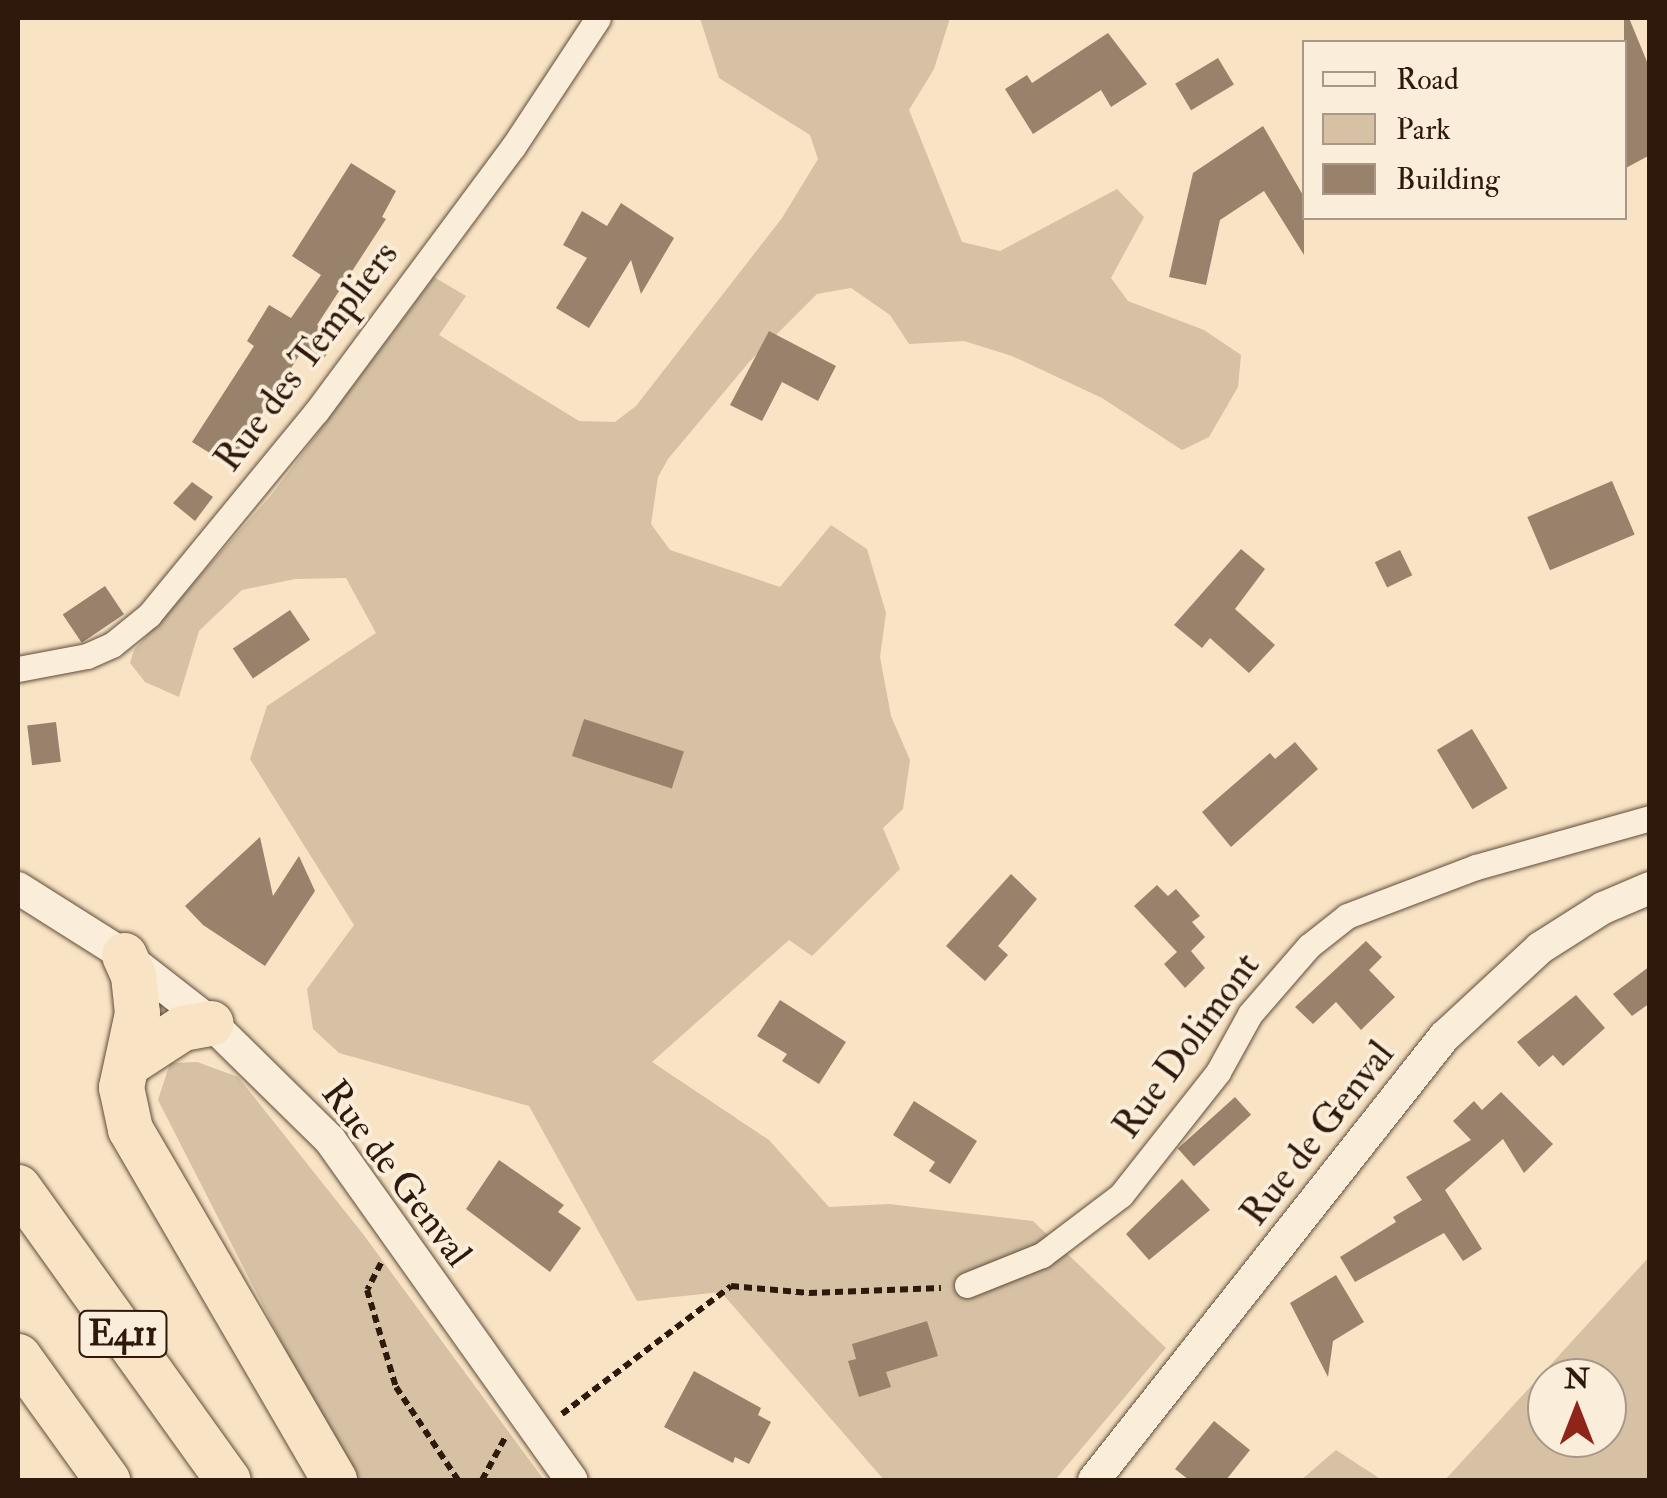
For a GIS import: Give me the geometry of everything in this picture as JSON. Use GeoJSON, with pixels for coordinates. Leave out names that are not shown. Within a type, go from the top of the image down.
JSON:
{"type":"FeatureCollection","features":[{"type":"Feature","properties":{"kind":"highway"},"geometry":{"type":"LineString","coordinates":[[124,955],[133,974],[137,1012],[122,1087],[130,1129],[334,1480]]}},
{"type":"Feature","properties":{"kind":"highway"},"geometry":{"type":"LineString","coordinates":[[130,1062],[182,1028],[211,1023]]}},
{"type":"Feature","properties":{"kind":"highway","name":"E411"},"geometry":{"type":"LineString","coordinates":[[18,1186],[228,1480]]}},
{"type":"Feature","properties":{"kind":"highway","name":"E411"},"geometry":{"type":"LineString","coordinates":[[18,1356],[107,1480]]}},
{"type":"Feature","properties":{"kind":"street","name":"Rue des Templiers"},"geometry":{"type":"LineString","coordinates":[[18,669],[88,656],[112,645],[149,615],[316,412],[513,147],[598,18]]}},
{"type":"Feature","properties":{"kind":"street","name":"Rue Dolimont"},"geometry":{"type":"LineString","coordinates":[[967,1284],[1042,1255],[1122,1194],[1218,1072],[1250,1014],[1309,946],[1347,916],[1476,867],[1650,818]]}},
{"type":"Feature","properties":{"kind":"street","name":"Rue de Genval"},"geometry":{"type":"LineString","coordinates":[[18,888],[124,955],[211,1023],[330,1140],[572,1480]]}},
{"type":"Feature","properties":{"kind":"street","name":"Rue de Genval"},"geometry":{"type":"LineString","coordinates":[[1094,1480],[1444,1037],[1540,948],[1602,908],[1650,888]]}},
{"type":"Feature","properties":{"kind":"path"},"geometry":{"type":"LineString","coordinates":[[396,1236],[367,1290],[396,1387],[458,1480]]}},
{"type":"Feature","properties":{"kind":"path"},"geometry":{"type":"LineString","coordinates":[[482,1480],[521,1410],[561,1414],[731,1286],[808,1293],[898,1293],[967,1284]]}},
{"type":"Feature","properties":{"kind":"green space"},"geometry":{"type":"Polygon","coordinates":[[[700,18],[950,18],[934,69],[909,110],[962,242],[1000,251],[1117,189],[1144,217],[1111,278],[1128,301],[1204,330],[1241,355],[1238,387],[1209,437],[1182,450],[1102,398],[1012,356],[964,341],[909,344],[890,315],[851,288],[817,294],[750,361],[668,459],[658,477],[651,524],[670,550],[780,587],[831,525],[867,549],[886,613],[880,657],[891,716],[910,760],[903,809],[883,828],[900,869],[812,956],[789,940],[652,1062],[769,1140],[829,1207],[889,1204],[1033,1221],[1166,1348],[1055,1480],[884,1480],[721,1292],[637,1301],[529,1106],[339,1053],[313,1029],[307,989],[354,925],[250,759],[267,706],[376,633],[346,578],[295,579],[242,590],[199,631],[179,697],[145,682],[130,663],[134,650],[273,493],[434,277],[466,296],[439,335],[579,421],[615,422],[636,406],[782,218],[818,159],[810,135],[719,78],[700,18]]]}},
{"type":"Feature","properties":{"kind":"green space"},"geometry":{"type":"Polygon","coordinates":[[[197,1062],[238,1077],[363,1234],[544,1480],[352,1480],[158,1100],[170,1063],[197,1062]]]}},
{"type":"Feature","properties":{"kind":"green space"},"geometry":{"type":"Polygon","coordinates":[[[1649,1257],[1649,1480],[1445,1480],[1527,1390],[1527,1458],[1627,1458],[1627,1358],[1557,1358],[1649,1257]]]}},
{"type":"Feature","properties":{"kind":"green space"},"geometry":{"type":"Polygon","coordinates":[[[1336,1450],[1382,1480],[1301,1480],[1336,1450]]]}},
{"type":"Feature","properties":{"kind":"building"},"geometry":{"type":"Polygon","coordinates":[[[1624,18],[1629,18],[1650,69],[1650,155],[1627,167],[1627,40],[1624,18]]]}},
{"type":"Feature","properties":{"kind":"building"},"geometry":{"type":"Polygon","coordinates":[[[1108,33],[1147,84],[1111,107],[1101,90],[1033,134],[1005,89],[1027,75],[1032,83],[1108,33]]]}},
{"type":"Feature","properties":{"kind":"building"},"geometry":{"type":"Polygon","coordinates":[[[1218,58],[1234,85],[1191,110],[1175,84],[1218,58]]]}},
{"type":"Feature","properties":{"kind":"building"},"geometry":{"type":"Polygon","coordinates":[[[1263,126],[1302,194],[1304,255],[1264,191],[1220,220],[1206,285],[1169,277],[1193,173],[1263,126]]]}},
{"type":"Feature","properties":{"kind":"building"},"geometry":{"type":"Polygon","coordinates":[[[351,163],[396,191],[382,217],[386,219],[317,325],[338,337],[319,366],[300,354],[229,465],[192,442],[254,346],[247,341],[269,305],[291,318],[321,275],[292,256],[351,163]]]}},
{"type":"Feature","properties":{"kind":"building"},"geometry":{"type":"Polygon","coordinates":[[[621,203],[674,238],[641,294],[631,260],[589,328],[556,308],[587,258],[563,245],[582,211],[607,226],[621,203]]]}},
{"type":"Feature","properties":{"kind":"building"},"geometry":{"type":"Polygon","coordinates":[[[769,331],[836,366],[818,401],[782,382],[762,421],[730,405],[769,331]]]}},
{"type":"Feature","properties":{"kind":"building"},"geometry":{"type":"Polygon","coordinates":[[[1612,481],[1635,534],[1550,570],[1527,517],[1612,481]]]}},
{"type":"Feature","properties":{"kind":"building"},"geometry":{"type":"Polygon","coordinates":[[[192,482],[213,497],[195,521],[173,503],[192,482]]]}},
{"type":"Feature","properties":{"kind":"building"},"geometry":{"type":"Polygon","coordinates":[[[1241,549],[1265,569],[1235,609],[1275,645],[1249,673],[1210,638],[1202,648],[1174,625],[1241,549]]]}},
{"type":"Feature","properties":{"kind":"building"},"geometry":{"type":"Polygon","coordinates":[[[1400,550],[1412,575],[1387,587],[1375,562],[1400,550]]]}},
{"type":"Feature","properties":{"kind":"building"},"geometry":{"type":"Polygon","coordinates":[[[105,586],[124,614],[82,643],[63,615],[105,586]]]}},
{"type":"Feature","properties":{"kind":"building"},"geometry":{"type":"Polygon","coordinates":[[[290,610],[310,640],[253,678],[233,649],[290,610]]]}},
{"type":"Feature","properties":{"kind":"building"},"geometry":{"type":"Polygon","coordinates":[[[584,719],[684,751],[672,789],[572,756],[584,719]]]}},
{"type":"Feature","properties":{"kind":"building"},"geometry":{"type":"Polygon","coordinates":[[[56,722],[61,762],[32,765],[27,726],[56,722]]]}},
{"type":"Feature","properties":{"kind":"building"},"geometry":{"type":"Polygon","coordinates":[[[1472,729],[1508,788],[1472,809],[1437,750],[1472,729]]]}},
{"type":"Feature","properties":{"kind":"building"},"geometry":{"type":"Polygon","coordinates":[[[1295,742],[1318,769],[1231,847],[1202,812],[1270,753],[1275,759],[1295,742]]]}},
{"type":"Feature","properties":{"kind":"building"},"geometry":{"type":"Polygon","coordinates":[[[260,837],[273,896],[299,856],[315,891],[265,966],[203,925],[185,906],[260,837]]]}},
{"type":"Feature","properties":{"kind":"building"},"geometry":{"type":"Polygon","coordinates":[[[1011,874],[1037,899],[998,946],[1008,955],[985,981],[946,946],[1011,874]]]}},
{"type":"Feature","properties":{"kind":"building"},"geometry":{"type":"Polygon","coordinates":[[[1157,885],[1168,896],[1176,889],[1200,916],[1192,922],[1205,937],[1191,951],[1205,968],[1185,988],[1164,964],[1177,952],[1134,906],[1157,885]]]}},
{"type":"Feature","properties":{"kind":"building"},"geometry":{"type":"Polygon","coordinates":[[[1366,941],[1382,957],[1369,970],[1395,997],[1361,1030],[1336,1002],[1313,1024],[1295,1007],[1366,941]]]}},
{"type":"Feature","properties":{"kind":"building"},"geometry":{"type":"Polygon","coordinates":[[[1650,966],[1650,1003],[1632,1016],[1613,994],[1650,966]]]}},
{"type":"Feature","properties":{"kind":"building"},"geometry":{"type":"Polygon","coordinates":[[[1576,995],[1605,1028],[1563,1066],[1553,1055],[1539,1067],[1517,1042],[1576,995]]]}},
{"type":"Feature","properties":{"kind":"building"},"geometry":{"type":"Polygon","coordinates":[[[780,1000],[846,1042],[819,1084],[782,1061],[787,1054],[757,1036],[780,1000]]]}},
{"type":"Feature","properties":{"kind":"building"},"geometry":{"type":"Polygon","coordinates":[[[1501,1092],[1553,1144],[1524,1173],[1503,1139],[1445,1190],[1482,1249],[1463,1261],[1444,1233],[1355,1282],[1340,1257],[1396,1222],[1393,1217],[1422,1200],[1406,1177],[1471,1140],[1453,1121],[1474,1101],[1482,1110],[1501,1092]]]}},
{"type":"Feature","properties":{"kind":"building"},"geometry":{"type":"Polygon","coordinates":[[[1235,1097],[1251,1115],[1194,1166],[1178,1149],[1235,1097]]]}},
{"type":"Feature","properties":{"kind":"building"},"geometry":{"type":"Polygon","coordinates":[[[914,1101],[977,1141],[950,1184],[929,1171],[935,1162],[893,1135],[914,1101]]]}},
{"type":"Feature","properties":{"kind":"building"},"geometry":{"type":"Polygon","coordinates":[[[499,1160],[564,1205],[558,1212],[581,1228],[550,1272],[466,1209],[499,1160]]]}},
{"type":"Feature","properties":{"kind":"building"},"geometry":{"type":"Polygon","coordinates":[[[1182,1179],[1210,1210],[1149,1260],[1126,1234],[1182,1179]]]}},
{"type":"Feature","properties":{"kind":"building"},"geometry":{"type":"Polygon","coordinates":[[[1336,1275],[1364,1322],[1333,1341],[1328,1377],[1290,1303],[1336,1275]]]}},
{"type":"Feature","properties":{"kind":"building"},"geometry":{"type":"Polygon","coordinates":[[[927,1321],[938,1356],[886,1372],[891,1387],[859,1397],[848,1361],[856,1359],[852,1344],[927,1321]]]}},
{"type":"Feature","properties":{"kind":"building"},"geometry":{"type":"Polygon","coordinates":[[[694,1371],[761,1408],[758,1415],[771,1422],[749,1464],[735,1457],[733,1463],[664,1427],[694,1371]]]}},
{"type":"Feature","properties":{"kind":"building"},"geometry":{"type":"Polygon","coordinates":[[[1214,1421],[1250,1450],[1226,1480],[1189,1480],[1175,1469],[1214,1421]]]}}]}
